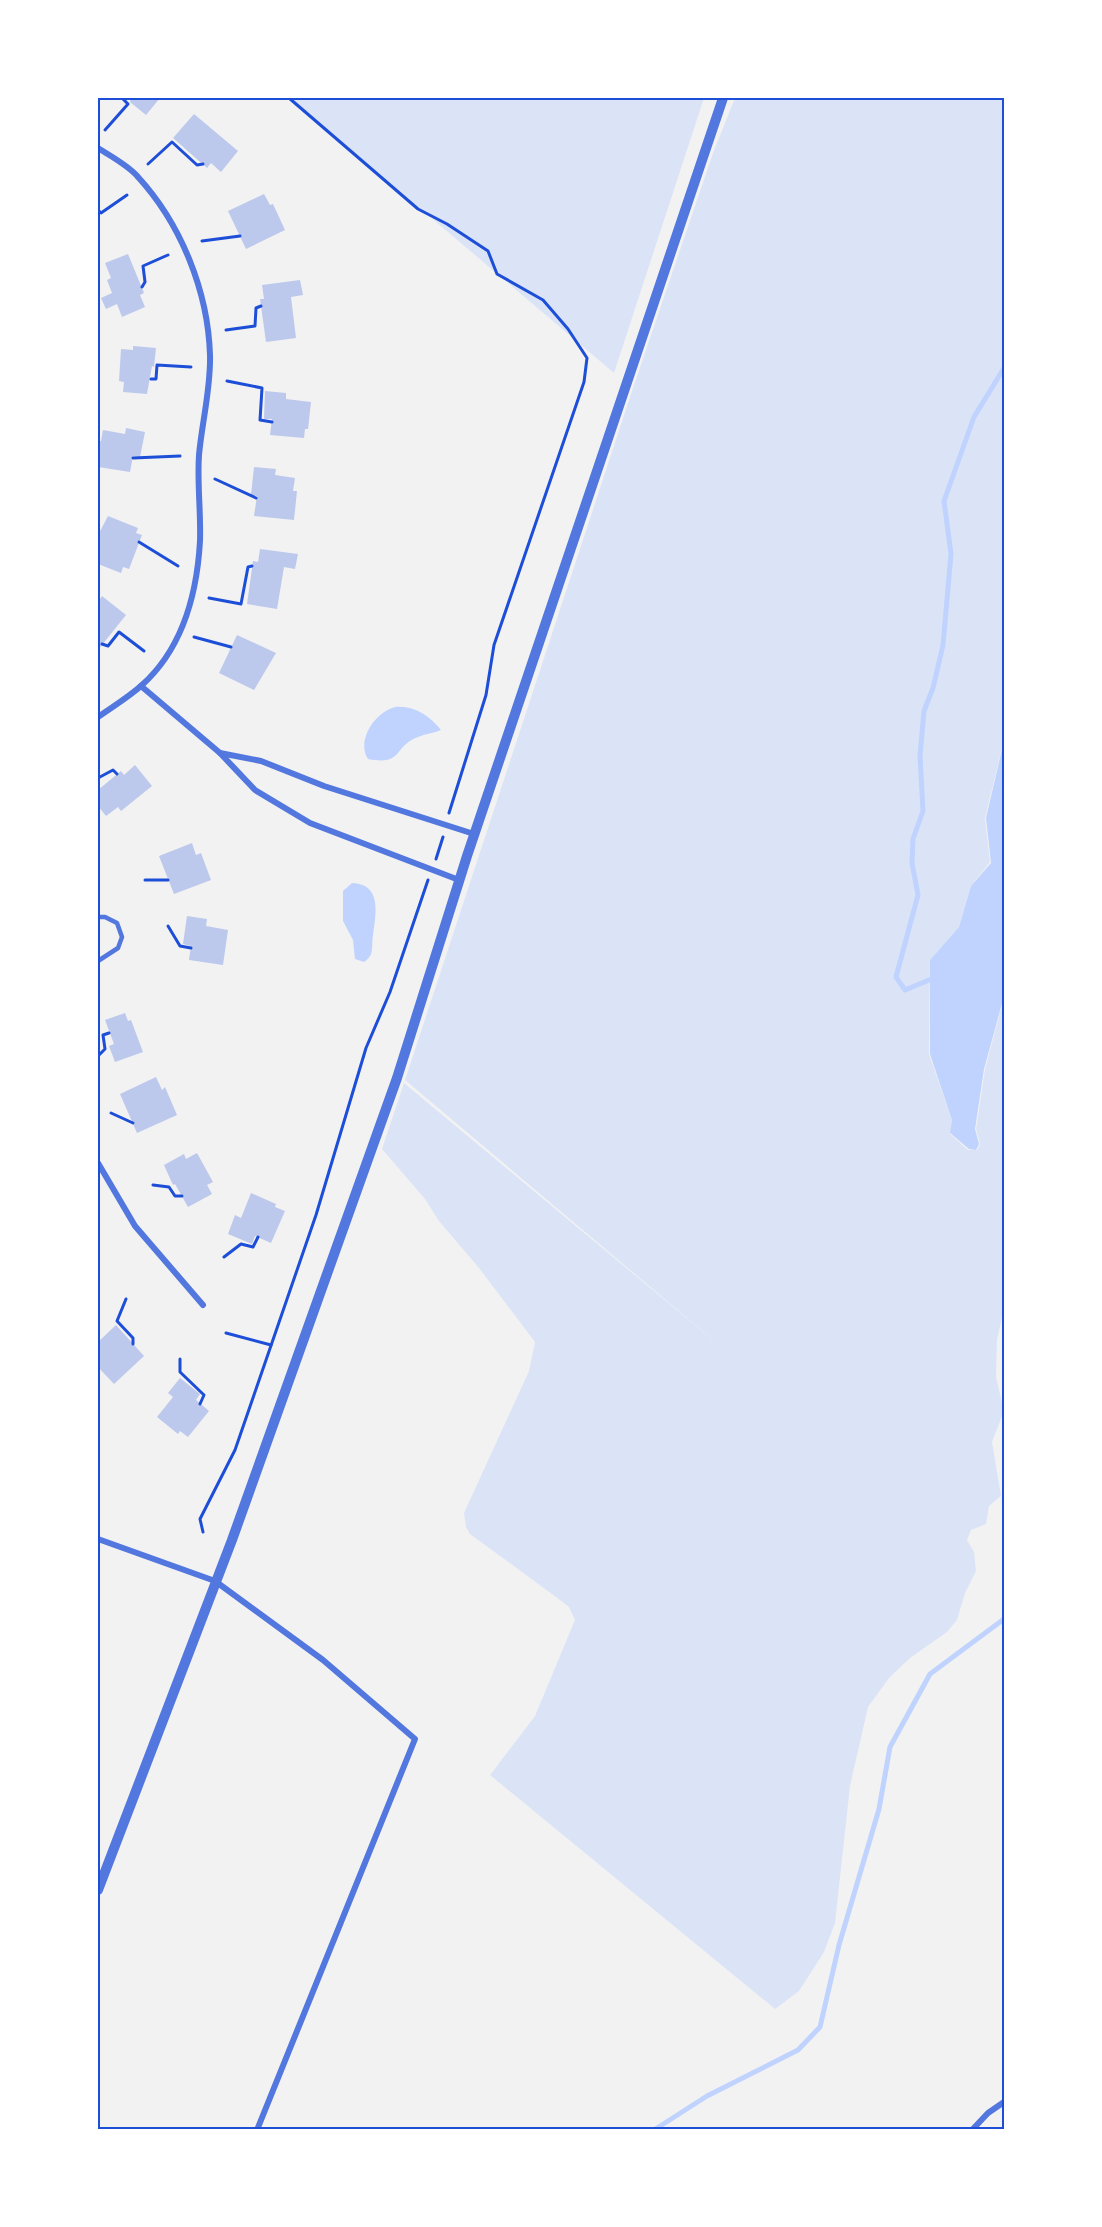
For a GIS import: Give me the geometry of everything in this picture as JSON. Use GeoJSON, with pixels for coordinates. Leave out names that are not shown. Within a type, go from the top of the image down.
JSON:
{"type":"FeatureCollection","features":[{"type":"Feature","properties":{"kind":"street"},"geometry":{"type":"LineString","coordinates":[[98,1890],[215,1581],[397,1078],[474,834],[723,98]]}},
{"type":"Feature","properties":{"kind":"street"},"geometry":{"type":"LineString","coordinates":[[98,148],[137,175],[166,212],[190,258],[206,315],[210,356],[199,455],[200,541],[193,593],[186,621],[156,670],[141,686],[98,717]]}},
{"type":"Feature","properties":{"kind":"street"},"geometry":{"type":"LineString","coordinates":[[141,686],[220,753],[255,790],[310,823],[459,880]]}},
{"type":"Feature","properties":{"kind":"street"},"geometry":{"type":"LineString","coordinates":[[220,753],[261,761],[324,786],[474,834]]}},
{"type":"Feature","properties":{"kind":"street"},"geometry":{"type":"LineString","coordinates":[[98,1163],[135,1226],[202,1305]]}},
{"type":"Feature","properties":{"kind":"street"},"geometry":{"type":"LineString","coordinates":[[98,1539],[215,1581],[323,1660],[415,1738],[257,2130]]}},
{"type":"Feature","properties":{"kind":"street"},"geometry":{"type":"LineString","coordinates":[[972,2130],[988,2113],[1005,2102]]}},
{"type":"Feature","properties":{"kind":"lane"},"geometry":{"type":"LineString","coordinates":[[98,917],[105,917],[117,923],[122,937],[118,948],[98,961]]}},
{"type":"Feature","properties":{"kind":"path"},"geometry":{"type":"LineString","coordinates":[[105,130],[128,104],[122,98]]}},
{"type":"Feature","properties":{"kind":"path"},"geometry":{"type":"LineString","coordinates":[[203,1532],[200,1519],[235,1450],[316,1215],[366,1048],[390,992],[432,869],[486,695],[494,645],[584,382],[587,358],[568,329],[543,300],[497,274],[488,251],[418,208],[289,98]]}},
{"type":"Feature","properties":{"kind":"path"},"geometry":{"type":"LineString","coordinates":[[148,164],[172,142],[197,165],[203,164]]}},
{"type":"Feature","properties":{"kind":"path"},"geometry":{"type":"LineString","coordinates":[[98,210],[101,213],[128,195]]}},
{"type":"Feature","properties":{"kind":"path"},"geometry":{"type":"LineString","coordinates":[[202,241],[240,236]]}},
{"type":"Feature","properties":{"kind":"path"},"geometry":{"type":"LineString","coordinates":[[142,287],[145,282],[143,266],[168,255]]}},
{"type":"Feature","properties":{"kind":"path"},"geometry":{"type":"LineString","coordinates":[[226,330],[255,326],[256,308],[261,306]]}},
{"type":"Feature","properties":{"kind":"path"},"geometry":{"type":"LineString","coordinates":[[151,379],[156,379],[157,365],[191,367]]}},
{"type":"Feature","properties":{"kind":"path"},"geometry":{"type":"LineString","coordinates":[[227,381],[262,388],[260,420],[272,422]]}},
{"type":"Feature","properties":{"kind":"path"},"geometry":{"type":"LineString","coordinates":[[133,458],[180,456]]}},
{"type":"Feature","properties":{"kind":"path"},"geometry":{"type":"LineString","coordinates":[[215,479],[256,498]]}},
{"type":"Feature","properties":{"kind":"path"},"geometry":{"type":"LineString","coordinates":[[140,542],[178,566]]}},
{"type":"Feature","properties":{"kind":"path"},"geometry":{"type":"LineString","coordinates":[[209,598],[242,604],[248,567],[252,566]]}},
{"type":"Feature","properties":{"kind":"path"},"geometry":{"type":"LineString","coordinates":[[102,644],[108,646],[119,632],[144,651]]}},
{"type":"Feature","properties":{"kind":"path"},"geometry":{"type":"LineString","coordinates":[[194,636],[231,647]]}},
{"type":"Feature","properties":{"kind":"path"},"geometry":{"type":"LineString","coordinates":[[98,778],[113,770],[117,774]]}},
{"type":"Feature","properties":{"kind":"path"},"geometry":{"type":"LineString","coordinates":[[145,880],[168,880]]}},
{"type":"Feature","properties":{"kind":"path"},"geometry":{"type":"LineString","coordinates":[[168,926],[180,946],[191,948]]}},
{"type":"Feature","properties":{"kind":"path"},"geometry":{"type":"LineString","coordinates":[[98,1056],[105,1049],[103,1035],[109,1032]]}},
{"type":"Feature","properties":{"kind":"path"},"geometry":{"type":"LineString","coordinates":[[111,1113],[133,1123]]}},
{"type":"Feature","properties":{"kind":"path"},"geometry":{"type":"LineString","coordinates":[[153,1185],[169,1187],[175,1196],[182,1196]]}},
{"type":"Feature","properties":{"kind":"path"},"geometry":{"type":"LineString","coordinates":[[224,1257],[241,1244],[253,1247],[258,1237]]}},
{"type":"Feature","properties":{"kind":"path"},"geometry":{"type":"LineString","coordinates":[[126,1299],[117,1321],[133,1338],[133,1344]]}},
{"type":"Feature","properties":{"kind":"path"},"geometry":{"type":"LineString","coordinates":[[226,1333],[271,1345]]}},
{"type":"Feature","properties":{"kind":"path"},"geometry":{"type":"LineString","coordinates":[[180,1359],[180,1372],[204,1395],[200,1404]]}},
{"type":"Feature","properties":{"kind":"shaded area"},"geometry":{"type":"Polygon","coordinates":[[[290,98],[704,98],[614,373],[290,98]]]}},
{"type":"Feature","properties":{"kind":"shaded area"},"geometry":{"type":"Polygon","coordinates":[[[735,98],[1004,98],[1004,740],[985,818],[990,862],[971,886],[959,927],[930,960],[929,1054],[952,1120],[950,1134],[968,1150],[977,1150],[980,1144],[976,1129],[985,1069],[1004,997],[1004,1308],[997,1340],[996,1377],[1004,1411],[992,1442],[1001,1496],[989,1506],[986,1524],[971,1530],[967,1540],[974,1552],[976,1571],[965,1593],[957,1620],[947,1632],[910,1658],[889,1678],[868,1707],[850,1786],[835,1923],[824,1952],[799,1991],[775,2009],[490,1775],[535,1716],[575,1620],[569,1607],[470,1534],[466,1527],[464,1513],[529,1371],[535,1342],[479,1268],[439,1221],[425,1199],[382,1149],[404,1083],[725,1350],[405,1080],[632,391],[713,153],[735,98]]]}},
{"type":"Feature","properties":{"kind":"water"},"geometry":{"type":"Polygon","coordinates":[[[395,707],[421,712],[441,730],[410,741],[387,760],[368,759],[364,744],[370,728],[381,715],[395,707]]]}},
{"type":"Feature","properties":{"kind":"water"},"geometry":{"type":"Polygon","coordinates":[[[1004,741],[1004,996],[984,1069],[975,1129],[979,1144],[976,1150],[969,1149],[950,1133],[952,1120],[930,1054],[930,960],[959,927],[971,886],[991,863],[986,818],[1004,741]]]}},
{"type":"Feature","properties":{"kind":"water"},"geometry":{"type":"Polygon","coordinates":[[[352,883],[368,889],[375,901],[372,950],[370,957],[364,962],[355,959],[353,940],[343,921],[343,891],[352,883]]]}},
{"type":"Feature","properties":{"kind":"building"},"geometry":{"type":"Polygon","coordinates":[[[131,98],[160,98],[146,115],[130,102],[131,98]]]}},
{"type":"Feature","properties":{"kind":"building"},"geometry":{"type":"Polygon","coordinates":[[[194,114],[238,151],[221,172],[211,163],[207,168],[173,138],[194,114]]]}},
{"type":"Feature","properties":{"kind":"building"},"geometry":{"type":"Polygon","coordinates":[[[264,194],[270,205],[273,204],[285,230],[246,249],[228,211],[264,194]]]}},
{"type":"Feature","properties":{"kind":"building"},"geometry":{"type":"Polygon","coordinates":[[[128,254],[144,293],[140,295],[145,307],[122,317],[117,304],[106,309],[101,298],[112,293],[107,280],[111,278],[105,263],[128,254]]]}},
{"type":"Feature","properties":{"kind":"building"},"geometry":{"type":"Polygon","coordinates":[[[300,280],[303,295],[291,297],[296,338],[266,342],[260,299],[264,299],[262,285],[300,280]]]}},
{"type":"Feature","properties":{"kind":"building"},"geometry":{"type":"Polygon","coordinates":[[[133,346],[156,348],[147,394],[123,392],[124,382],[119,381],[121,349],[133,350],[133,346]]]}},
{"type":"Feature","properties":{"kind":"building"},"geometry":{"type":"Polygon","coordinates":[[[265,391],[286,393],[286,399],[311,402],[308,429],[305,429],[304,438],[270,435],[272,419],[264,419],[265,391]]]}},
{"type":"Feature","properties":{"kind":"building"},"geometry":{"type":"Polygon","coordinates":[[[126,428],[145,432],[140,457],[133,456],[130,472],[98,467],[98,441],[101,441],[103,430],[125,434],[126,428]]]}},
{"type":"Feature","properties":{"kind":"building"},"geometry":{"type":"Polygon","coordinates":[[[254,467],[276,469],[275,475],[295,478],[293,491],[297,491],[294,520],[254,516],[257,496],[251,495],[254,467]]]}},
{"type":"Feature","properties":{"kind":"building"},"geometry":{"type":"Polygon","coordinates":[[[108,516],[138,528],[136,533],[142,535],[129,569],[123,567],[121,573],[98,564],[98,535],[108,516]]]}},
{"type":"Feature","properties":{"kind":"building"},"geometry":{"type":"Polygon","coordinates":[[[260,549],[298,554],[295,569],[284,567],[277,609],[247,604],[253,561],[258,562],[260,549]]]}},
{"type":"Feature","properties":{"kind":"building"},"geometry":{"type":"Polygon","coordinates":[[[102,596],[126,615],[98,650],[98,602],[102,596]]]}},
{"type":"Feature","properties":{"kind":"building"},"geometry":{"type":"Polygon","coordinates":[[[237,635],[276,653],[254,690],[219,673],[237,635]]]}},
{"type":"Feature","properties":{"kind":"building"},"geometry":{"type":"Polygon","coordinates":[[[135,765],[152,786],[121,811],[118,807],[106,816],[98,806],[98,790],[121,771],[124,775],[135,765]]]}},
{"type":"Feature","properties":{"kind":"building"},"geometry":{"type":"Polygon","coordinates":[[[192,843],[196,855],[201,853],[211,880],[174,894],[159,856],[192,843]]]}},
{"type":"Feature","properties":{"kind":"building"},"geometry":{"type":"Polygon","coordinates":[[[187,916],[207,919],[206,926],[228,930],[223,965],[189,960],[191,946],[183,944],[187,916]]]}},
{"type":"Feature","properties":{"kind":"building"},"geometry":{"type":"Polygon","coordinates":[[[125,1013],[128,1021],[131,1020],[143,1052],[115,1062],[109,1046],[114,1044],[105,1020],[125,1013]]]}},
{"type":"Feature","properties":{"kind":"building"},"geometry":{"type":"Polygon","coordinates":[[[156,1077],[162,1090],[165,1087],[177,1115],[137,1133],[120,1094],[156,1077]]]}},
{"type":"Feature","properties":{"kind":"building"},"geometry":{"type":"Polygon","coordinates":[[[197,1153],[213,1182],[207,1185],[212,1194],[188,1207],[175,1184],[173,1185],[164,1165],[184,1154],[186,1159],[197,1153]]]}},
{"type":"Feature","properties":{"kind":"building"},"geometry":{"type":"Polygon","coordinates":[[[251,1193],[276,1204],[275,1207],[285,1211],[271,1243],[255,1236],[252,1244],[228,1234],[235,1215],[241,1218],[251,1193]]]}},
{"type":"Feature","properties":{"kind":"building"},"geometry":{"type":"Polygon","coordinates":[[[116,1325],[144,1356],[114,1384],[98,1367],[98,1342],[116,1325]]]}},
{"type":"Feature","properties":{"kind":"building"},"geometry":{"type":"Polygon","coordinates":[[[180,1378],[200,1394],[196,1400],[209,1411],[188,1437],[180,1431],[178,1434],[157,1417],[173,1397],[168,1393],[180,1378]]]}},
{"type":"Feature","properties":{"kind":"waterway"},"geometry":{"type":"LineString","coordinates":[[934,978],[905,990],[896,977],[918,895],[912,863],[913,839],[923,811],[920,756],[924,711],[933,688],[943,645],[951,554],[944,501],[974,417],[1004,368]]}},
{"type":"Feature","properties":{"kind":"waterway"},"geometry":{"type":"LineString","coordinates":[[654,2130],[707,2096],[798,2050],[820,2027],[839,1945],[879,1809],[890,1747],[930,1674],[1004,1619]]}}]}
